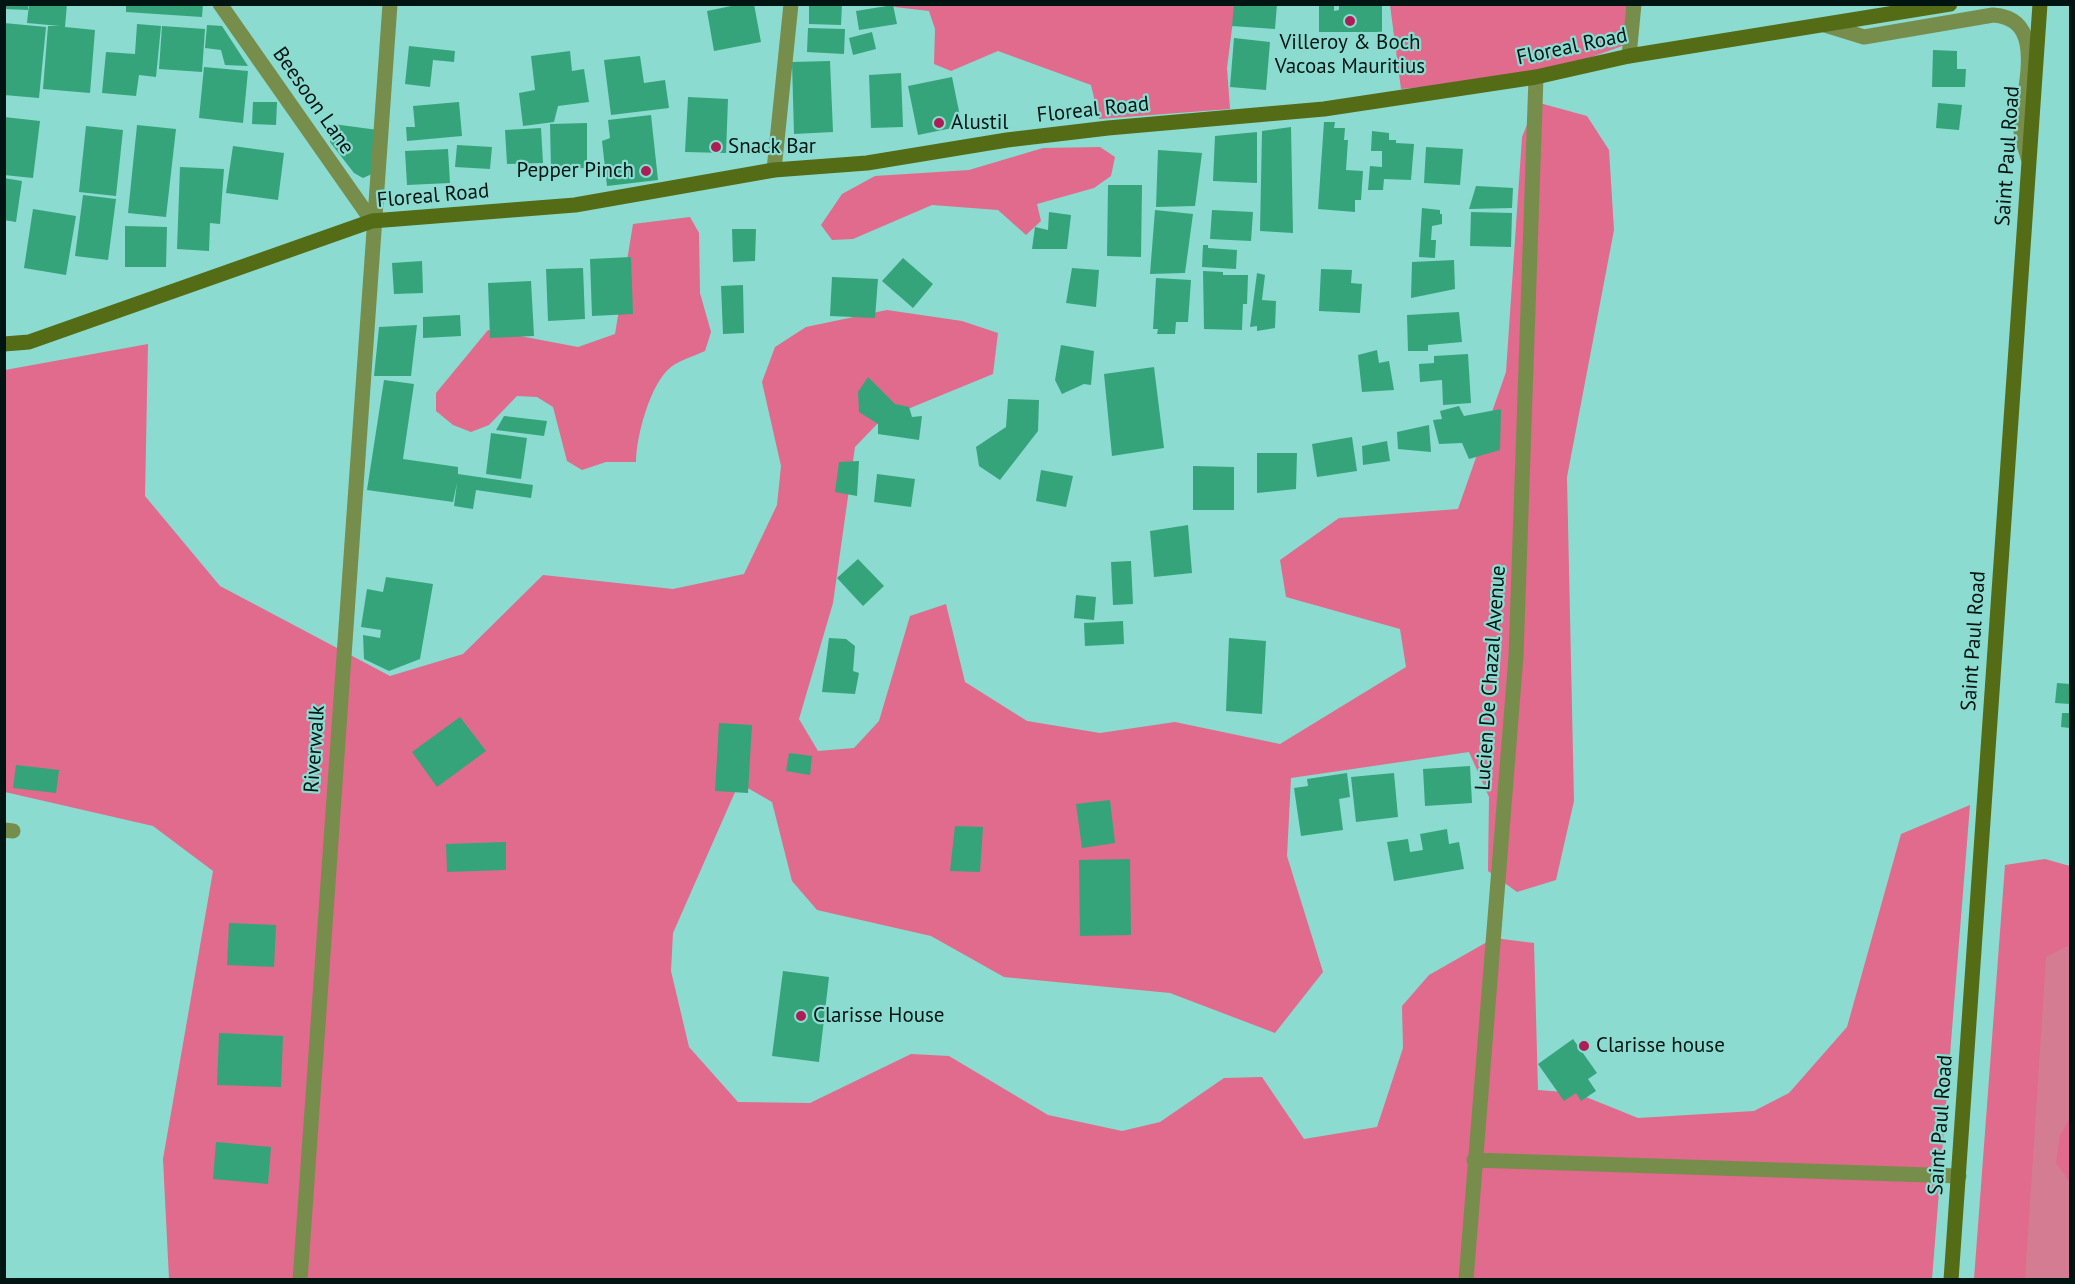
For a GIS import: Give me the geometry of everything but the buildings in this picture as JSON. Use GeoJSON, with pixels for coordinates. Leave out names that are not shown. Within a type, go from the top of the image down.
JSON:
{"type":"FeatureCollection","features":[{"type":"Feature","properties":{"kind":"main road","name":"Floreal Road"},"geometry":{"type":"LineString","coordinates":[[4,344],[29,342],[372,221],[575,205],[774,170],[867,162],[1007,140],[1108,128],[1324,109],[1536,77],[1629,56],[1950,4]]}},
{"type":"Feature","properties":{"kind":"main road","name":"Saint Paul Road"},"geometry":{"type":"LineString","coordinates":[[1951,1280],[2040,4]]}},
{"type":"Feature","properties":{"kind":"street","name":"Beesoon Lane"},"geometry":{"type":"LineString","coordinates":[[220,4],[372,221]]}},
{"type":"Feature","properties":{"kind":"street","name":"Riverwalk"},"geometry":{"type":"LineString","coordinates":[[300,1280],[372,221],[390,4]]}},
{"type":"Feature","properties":{"kind":"street"},"geometry":{"type":"LineString","coordinates":[[774,170],[791,4]]}},
{"type":"Feature","properties":{"kind":"street"},"geometry":{"type":"LineString","coordinates":[[1629,56],[1634,4]]}},
{"type":"Feature","properties":{"kind":"street"},"geometry":{"type":"LineString","coordinates":[[1825,25],[1864,37],[1993,15],[2016,21],[2024,28],[2028,44],[2021,134],[2029,161]]}},
{"type":"Feature","properties":{"kind":"street","name":"Lucien De Chazal Avenue"},"geometry":{"type":"LineString","coordinates":[[1466,1280],[1516,656],[1536,77]]}},
{"type":"Feature","properties":{"kind":"street"},"geometry":{"type":"LineString","coordinates":[[1474,1160],[1959,1176]]}},
{"type":"Feature","properties":{"kind":"shaded area"},"geometry":{"type":"Polygon","coordinates":[[[1634,4],[1625,45],[1536,77],[1401,89],[1390,5],[1634,4]]]}},
{"type":"Feature","properties":{"kind":"shaded area"},"geometry":{"type":"Polygon","coordinates":[[[878,5],[1235,5],[1227,68],[1230,109],[1099,119],[1091,85],[998,51],[951,71],[934,64],[935,29],[929,11],[878,5]]]}},
{"type":"Feature","properties":{"kind":"shaded area"},"geometry":{"type":"Polygon","coordinates":[[[1536,102],[1587,116],[1609,150],[1614,230],[1567,477],[1574,801],[1556,880],[1517,892],[1488,871],[1489,797],[1469,752],[1291,778],[1287,856],[1323,972],[1275,1033],[1170,993],[1004,977],[931,936],[817,910],[792,881],[772,802],[739,783],[673,933],[671,971],[689,1047],[738,1102],[810,1103],[911,1054],[949,1056],[1048,1115],[1122,1131],[1160,1122],[1224,1078],[1262,1077],[1304,1139],[1377,1127],[1403,1048],[1402,1006],[1429,975],[1494,938],[1534,943],[1538,1090],[1576,1093],[1638,1118],[1754,1111],[1789,1093],[1847,1027],[1901,834],[1970,805],[1932,1279],[169,1279],[163,1159],[213,871],[153,826],[5,792],[5,370],[148,344],[145,496],[220,586],[390,676],[463,654],[543,575],[673,589],[744,574],[777,505],[781,466],[762,382],[775,347],[806,327],[887,310],[962,321],[998,333],[993,374],[881,420],[855,447],[833,603],[799,719],[818,751],[854,748],[879,721],[910,616],[946,604],[965,682],[1027,721],[1100,733],[1175,722],[1280,744],[1406,667],[1400,629],[1286,597],[1280,560],[1339,518],[1458,509],[1506,372],[1522,137],[1536,102]]]}},
{"type":"Feature","properties":{"kind":"shaded area"},"geometry":{"type":"Polygon","coordinates":[[[1100,147],[1115,157],[1111,176],[1094,188],[1037,204],[1041,221],[1026,235],[998,210],[932,205],[853,239],[832,240],[821,225],[842,194],[875,176],[969,170],[1043,148],[1100,147]]]}},
{"type":"Feature","properties":{"kind":"shaded area"},"geometry":{"type":"Polygon","coordinates":[[[690,217],[699,233],[700,293],[711,332],[705,351],[671,367],[657,385],[642,426],[636,462],[606,462],[582,470],[567,461],[553,407],[537,397],[517,396],[489,425],[471,432],[453,425],[436,411],[436,393],[488,330],[578,347],[615,334],[633,224],[690,217]]]}},
{"type":"Feature","properties":{"kind":"shaded area"},"geometry":{"type":"Polygon","coordinates":[[[2045,859],[2070,866],[2070,945],[2046,957],[2025,1279],[1974,1279],[2005,865],[2045,859]]]}},
{"type":"Feature","properties":{"kind":"shaded area"},"geometry":{"type":"Polygon","coordinates":[[[2021,881],[2070,884],[2070,1279],[1994,1280],[2021,881]]]}},
{"type":"Feature","properties":{"kind":"shaded area"},"geometry":{"type":"Polygon","coordinates":[[[2070,1119],[2070,1182],[2056,1163],[2060,1135],[2070,1119]]]}},
{"type":"Feature","properties":{"kind":"place","name":"Villeroy & Boch Vacoas Mauritius"},"geometry":{"type":"Point","coordinates":[1350,21]}},
{"type":"Feature","properties":{"kind":"place","name":"Alustil"},"geometry":{"type":"Point","coordinates":[939,123]}},
{"type":"Feature","properties":{"kind":"place","name":"Snack Bar"},"geometry":{"type":"Point","coordinates":[716,147]}},
{"type":"Feature","properties":{"kind":"place","name":"Pepper Pinch"},"geometry":{"type":"Point","coordinates":[646,171]}},
{"type":"Feature","properties":{"kind":"place","name":"Clarisse House"},"geometry":{"type":"Point","coordinates":[801,1016]}},
{"type":"Feature","properties":{"kind":"place","name":"Clarisse house"},"geometry":{"type":"Point","coordinates":[1584,1046]}}]}
